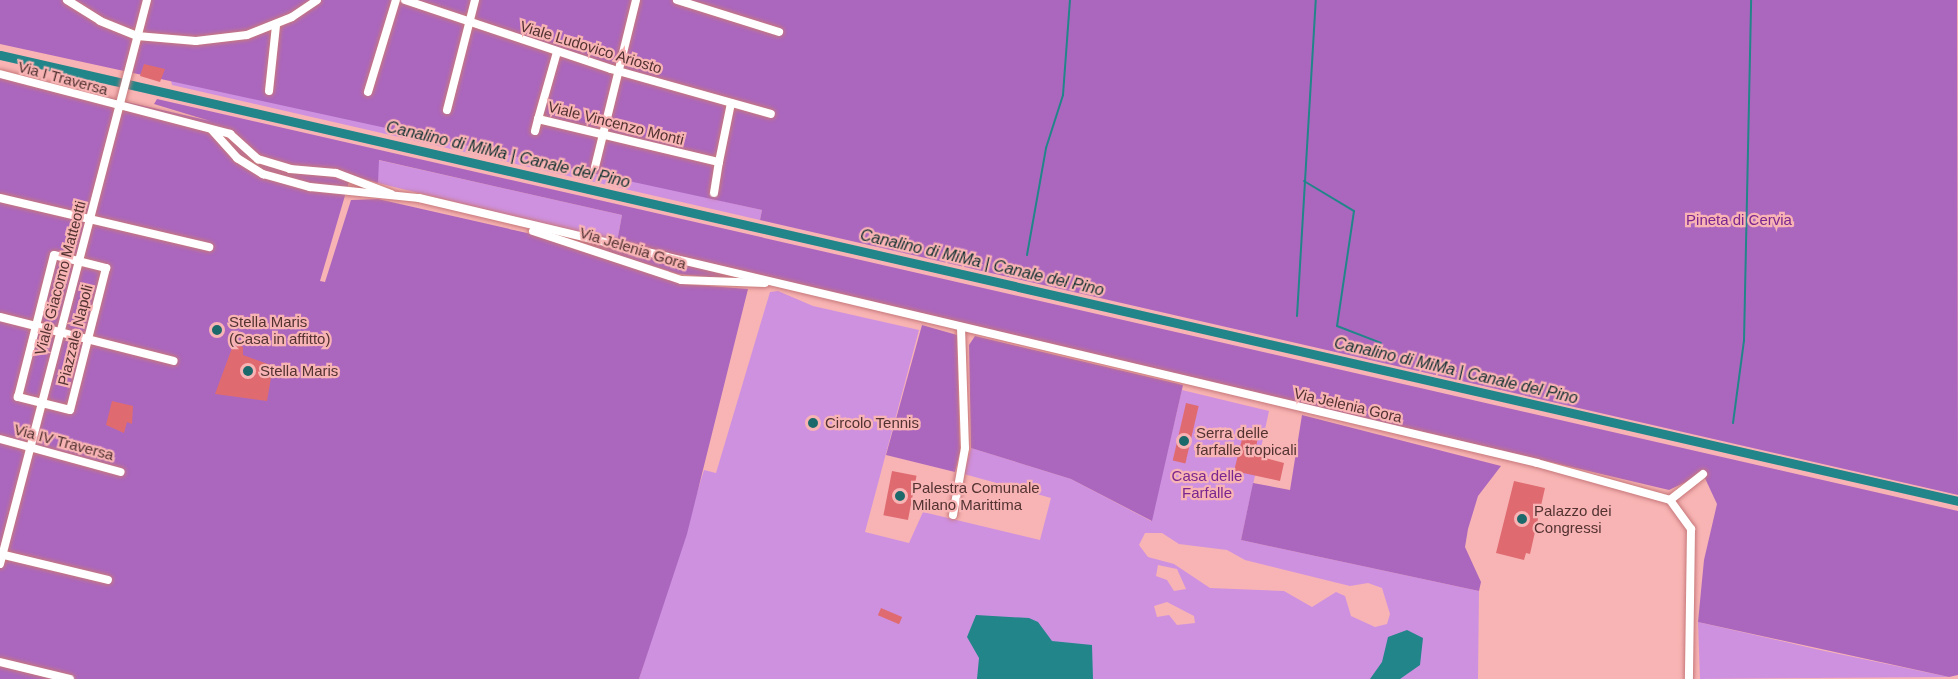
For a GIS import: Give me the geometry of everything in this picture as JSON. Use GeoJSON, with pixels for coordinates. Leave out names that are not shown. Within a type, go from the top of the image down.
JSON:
{"type":"FeatureCollection","features":[{"type":"Feature","properties":{"kind":"street"},"geometry":{"type":"LineString","coordinates":[[67,0],[100,21],[137,36],[222,39],[276,25],[317,0]]}},
{"type":"Feature","properties":{"kind":"street","name":"Viale Giacomo Matteotti"},"geometry":{"type":"LineString","coordinates":[[0,564],[147,0]]}},
{"type":"Feature","properties":{"kind":"street"},"geometry":{"type":"LineString","coordinates":[[368,92],[396,0]]}},
{"type":"Feature","properties":{"kind":"street","name":"Viale Ludovico Ariosto"},"geometry":{"type":"LineString","coordinates":[[405,0],[557,52],[771,114]]}},
{"type":"Feature","properties":{"kind":"street"},"geometry":{"type":"LineString","coordinates":[[447,110],[475,0]]}},
{"type":"Feature","properties":{"kind":"street"},"geometry":{"type":"LineString","coordinates":[[595,167],[600,134],[636,0]]}},
{"type":"Feature","properties":{"kind":"street"},"geometry":{"type":"LineString","coordinates":[[677,0],[779,32]]}},
{"type":"Feature","properties":{"kind":"street"},"geometry":{"type":"LineString","coordinates":[[269,91],[276,25]]}},
{"type":"Feature","properties":{"kind":"street","name":"Viale Vincenzo Monti"},"geometry":{"type":"LineString","coordinates":[[557,52],[538,119],[719,162]]}},
{"type":"Feature","properties":{"kind":"street","name":"Via I Traversa"},"geometry":{"type":"LineString","coordinates":[[0,75],[119,107]]}},
{"type":"Feature","properties":{"kind":"street"},"geometry":{"type":"LineString","coordinates":[[714,193],[731,103]]}},
{"type":"Feature","properties":{"kind":"street","name":"Via Jelenia Gora"},"geometry":{"type":"LineString","coordinates":[[119,107],[230,134],[258,159],[290,169],[336,173],[391,194],[1537,463],[1670,500]]}},
{"type":"Feature","properties":{"kind":"street"},"geometry":{"type":"LineString","coordinates":[[535,131],[538,119]]}},
{"type":"Feature","properties":{"kind":"street","name":"Via Jelenia Gora"},"geometry":{"type":"LineString","coordinates":[[212,130],[237,158],[263,174],[334,192],[391,194]]}},
{"type":"Feature","properties":{"kind":"street"},"geometry":{"type":"LineString","coordinates":[[0,198],[209,248]]}},
{"type":"Feature","properties":{"kind":"street","name":"Via Jelenia Gora"},"geometry":{"type":"LineString","coordinates":[[496,217],[681,280],[765,283]]}},
{"type":"Feature","properties":{"kind":"street","name":"Piazzale Napoli"},"geometry":{"type":"LineString","coordinates":[[54,255],[78,261],[106,268],[70,410],[18,397],[54,255]]}},
{"type":"Feature","properties":{"kind":"street"},"geometry":{"type":"LineString","coordinates":[[0,317],[174,361]]}},
{"type":"Feature","properties":{"kind":"street"},"geometry":{"type":"LineString","coordinates":[[953,515],[965,447],[961,328]]}},
{"type":"Feature","properties":{"kind":"street","name":"Via IV Traversa"},"geometry":{"type":"LineString","coordinates":[[0,439],[121,472]]}},
{"type":"Feature","properties":{"kind":"street"},"geometry":{"type":"LineString","coordinates":[[1689,679],[1691,530],[1670,500],[1703,474]]}},
{"type":"Feature","properties":{"kind":"street"},"geometry":{"type":"LineString","coordinates":[[1,554],[108,580]]}},
{"type":"Feature","properties":{"kind":"street"},"geometry":{"type":"LineString","coordinates":[[0,662],[70,679]]}},
{"type":"Feature","properties":{"kind":"green space","name":"Pineta di Cervia"},"geometry":{"type":"Polygon","coordinates":[[[0,0],[1957,0],[1958,495],[760,220],[762,210],[0,44],[0,0]]]}},
{"type":"Feature","properties":{"kind":"green space"},"geometry":{"type":"Polygon","coordinates":[[[0,73],[210,121],[154,104],[157,99],[1958,511],[1958,675],[1949,677],[1698,622],[1704,560],[1717,504],[1703,474],[1669,490],[617,242],[622,215],[379,160],[378,183],[351,175],[320,281],[325,282],[351,200],[378,199],[527,233],[683,284],[748,289],[687,534],[639,679],[0,679],[0,73]]]}},
{"type":"Feature","properties":{"kind":"green space"},"geometry":{"type":"Polygon","coordinates":[[[170,76],[762,210],[760,220],[172,85],[170,76]]]}},
{"type":"Feature","properties":{"kind":"green space"},"geometry":{"type":"Polygon","coordinates":[[[378,160],[622,215],[617,242],[378,183],[378,160]]]}},
{"type":"Feature","properties":{"kind":"green space"},"geometry":{"type":"Polygon","coordinates":[[[546,232],[752,279],[756,282],[678,274],[546,232]]]}},
{"type":"Feature","properties":{"kind":"green space","name":"Casa delle Farfalle"},"geometry":{"type":"Polygon","coordinates":[[[778,291],[813,306],[919,330],[865,532],[909,543],[923,512],[1040,540],[1051,498],[964,474],[971,448],[1071,479],[1151,521],[1183,385],[1182,390],[1269,411],[1241,540],[1479,591],[1478,679],[639,679],[704,470],[716,473],[770,292],[778,291]],[[1145,533],[1139,545],[1148,557],[1174,564],[1210,588],[1284,591],[1312,607],[1336,592],[1345,596],[1351,616],[1375,627],[1387,624],[1390,614],[1382,588],[1368,583],[1350,586],[1245,560],[1227,550],[1179,544],[1162,533],[1145,533]],[[1158,565],[1156,576],[1167,580],[1174,591],[1186,589],[1177,569],[1158,565]],[[1167,602],[1154,606],[1157,617],[1169,615],[1177,625],[1195,623],[1194,616],[1167,602]]]}},
{"type":"Feature","properties":{"kind":"green space"},"geometry":{"type":"Polygon","coordinates":[[[922,325],[957,335],[960,452],[955,472],[886,455],[922,325]]]}},
{"type":"Feature","properties":{"kind":"green space"},"geometry":{"type":"Polygon","coordinates":[[[975,336],[1183,385],[1152,521],[1071,479],[971,448],[969,345],[975,336]]]}},
{"type":"Feature","properties":{"kind":"green space"},"geometry":{"type":"Polygon","coordinates":[[[1302,415],[1501,466],[1478,496],[1468,529],[1465,547],[1481,582],[1479,591],[1241,540],[1253,483],[1290,490],[1302,415]]]}},
{"type":"Feature","properties":{"kind":"green space"},"geometry":{"type":"Polygon","coordinates":[[[1698,622],[1820,650],[1949,677],[1700,679],[1698,622]]]}},
{"type":"Feature","properties":{"kind":"water"},"geometry":{"type":"Polygon","coordinates":[[[976,615],[1029,618],[1038,622],[1052,641],[1092,645],[1093,679],[977,679],[979,658],[967,637],[976,615]]]}},
{"type":"Feature","properties":{"kind":"water"},"geometry":{"type":"Polygon","coordinates":[[[1407,630],[1423,638],[1420,665],[1400,679],[1370,679],[1382,662],[1388,637],[1407,630]]]}},
{"type":"Feature","properties":{"kind":"building"},"geometry":{"type":"Polygon","coordinates":[[[144,64],[165,69],[160,82],[140,76],[144,64]]]}},
{"type":"Feature","properties":{"kind":"building","name":"Stella Maris"},"geometry":{"type":"Polygon","coordinates":[[[238,345],[243,347],[243,355],[273,366],[267,401],[215,394],[232,348],[238,345]]]}},
{"type":"Feature","properties":{"kind":"building"},"geometry":{"type":"Polygon","coordinates":[[[112,401],[133,406],[132,424],[127,422],[124,433],[106,425],[112,401]]]}},
{"type":"Feature","properties":{"kind":"building","name":"Serra delle farfalle tropicali"},"geometry":{"type":"Polygon","coordinates":[[[1186,403],[1199,406],[1185,463],[1173,460],[1186,403]]]}},
{"type":"Feature","properties":{"kind":"building"},"geometry":{"type":"Polygon","coordinates":[[[1243,435],[1258,438],[1254,455],[1284,463],[1280,481],[1234,471],[1243,435]]]}},
{"type":"Feature","properties":{"kind":"building","name":"Palestra Comunale Milano Marittima"},"geometry":{"type":"Polygon","coordinates":[[[892,471],[917,476],[908,520],[883,515],[892,471]]]}},
{"type":"Feature","properties":{"kind":"building","name":"Palazzo dei Congressi"},"geometry":{"type":"Polygon","coordinates":[[[1514,481],[1545,488],[1530,554],[1526,553],[1524,560],[1496,553],[1514,481]]]}},
{"type":"Feature","properties":{"kind":"building"},"geometry":{"type":"Polygon","coordinates":[[[881,608],[902,617],[899,624],[878,615],[881,608]]]}},
{"type":"Feature","properties":{"kind":"waterway"},"geometry":{"type":"LineString","coordinates":[[1027,255],[1046,148],[1063,95],[1070,0]]}},
{"type":"Feature","properties":{"kind":"waterway"},"geometry":{"type":"LineString","coordinates":[[1297,316],[1316,0]]}},
{"type":"Feature","properties":{"kind":"waterway"},"geometry":{"type":"LineString","coordinates":[[1733,423],[1744,341],[1751,0]]}},
{"type":"Feature","properties":{"kind":"waterway","name":"Canalino di MiMa | Canale del Pino"},"geometry":{"type":"LineString","coordinates":[[0,55],[1958,501]]}},
{"type":"Feature","properties":{"kind":"waterway"},"geometry":{"type":"LineString","coordinates":[[1304,181],[1354,211],[1337,326],[1381,343]]}},
{"type":"Feature","properties":{"kind":"place","name":"Stella Maris (Casa in affitto)"},"geometry":{"type":"Point","coordinates":[217,330]}},
{"type":"Feature","properties":{"kind":"place","name":"Stella Maris"},"geometry":{"type":"Point","coordinates":[248,371]}},
{"type":"Feature","properties":{"kind":"place","name":"Circolo Tennis"},"geometry":{"type":"Point","coordinates":[813,423]}},
{"type":"Feature","properties":{"kind":"place","name":"Serra delle farfalle tropicali"},"geometry":{"type":"Point","coordinates":[1184,441]}},
{"type":"Feature","properties":{"kind":"place","name":"Palestra Comunale Milano Marittima"},"geometry":{"type":"Point","coordinates":[900,496]}},
{"type":"Feature","properties":{"kind":"place","name":"Palazzo dei Congressi"},"geometry":{"type":"Point","coordinates":[1522,519]}}]}
